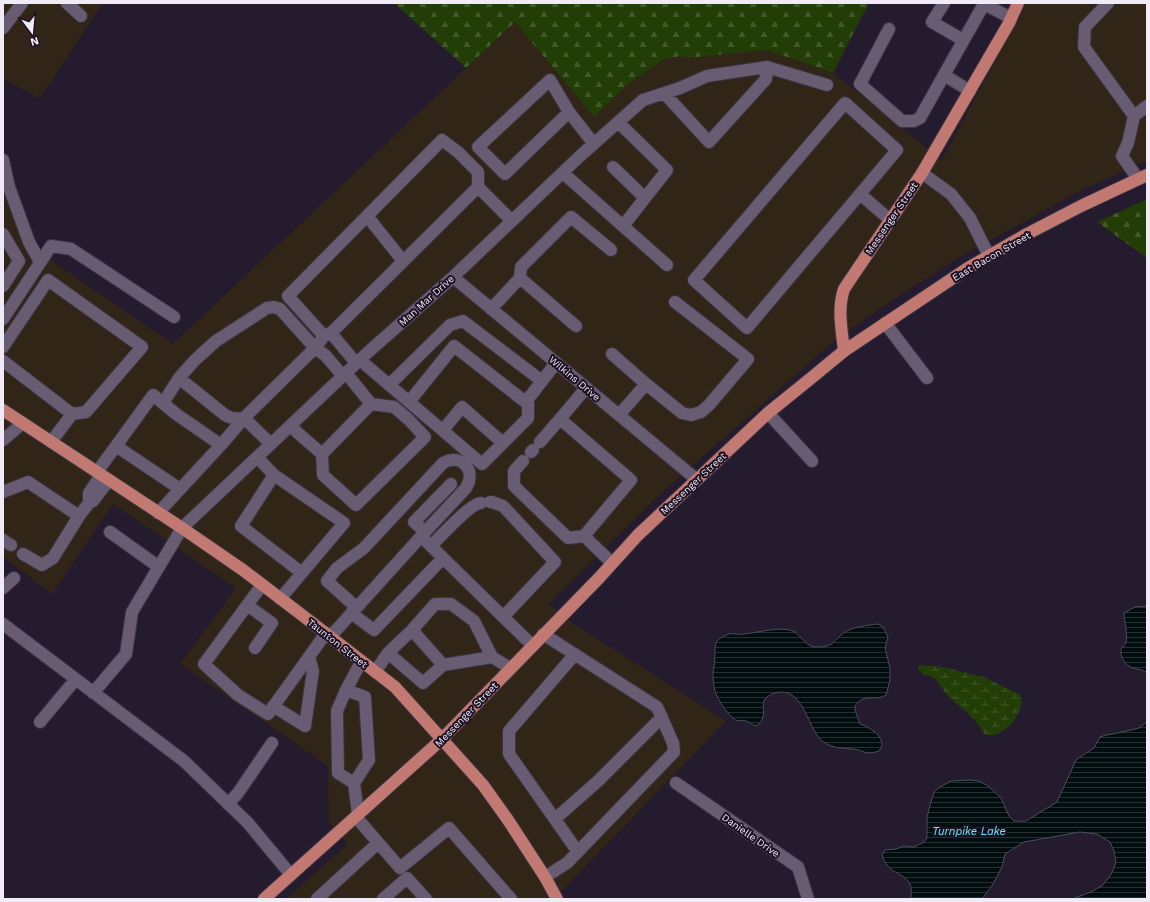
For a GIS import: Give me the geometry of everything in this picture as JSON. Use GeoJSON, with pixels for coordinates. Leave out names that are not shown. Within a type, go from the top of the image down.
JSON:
{"type":"FeatureCollection","features":[{"type":"Feature","properties":{"kind":"main road","name":"Messenger Street"},"geometry":{"type":"LineString","coordinates":[[271,897],[291,875],[441,740],[638,535],[696,479],[768,413],[844,351],[840,309],[844,289],[922,173],[970,91],[1018,3]]}},
{"type":"Feature","properties":{"kind":"main road","name":"East Bacon Street"},"geometry":{"type":"LineString","coordinates":[[844,351],[968,268],[1081,206],[1142,177]]}},
{"type":"Feature","properties":{"kind":"main road","name":"Taunton Street"},"geometry":{"type":"LineString","coordinates":[[3,410],[182,528],[262,585],[395,687],[483,785],[508,820],[545,877],[557,899]]}},
{"type":"Feature","properties":{"kind":"street"},"geometry":{"type":"LineString","coordinates":[[3,28],[22,3]]}},
{"type":"Feature","properties":{"kind":"street"},"geometry":{"type":"LineString","coordinates":[[67,3],[81,16]]}},
{"type":"Feature","properties":{"kind":"street"},"geometry":{"type":"LineString","coordinates":[[944,3],[932,22],[963,40]]}},
{"type":"Feature","properties":{"kind":"street"},"geometry":{"type":"LineString","coordinates":[[889,29],[860,84],[902,121],[914,121],[920,118],[983,3],[1011,18]]}},
{"type":"Feature","properties":{"kind":"street"},"geometry":{"type":"LineString","coordinates":[[1108,3],[1085,27],[1084,48],[1134,116]]}},
{"type":"Feature","properties":{"kind":"street"},"geometry":{"type":"LineString","coordinates":[[664,93],[709,142],[766,79],[766,67],[827,85]]}},
{"type":"Feature","properties":{"kind":"street","name":"Man Mar Drive"},"geometry":{"type":"LineString","coordinates":[[94,692],[126,654],[132,612],[182,528],[358,362],[453,277],[562,172],[643,100],[680,88],[707,76],[766,67]]}},
{"type":"Feature","properties":{"kind":"street"},"geometry":{"type":"LineString","coordinates":[[944,75],[970,91]]}},
{"type":"Feature","properties":{"kind":"street"},"geometry":{"type":"LineString","coordinates":[[569,112],[505,174],[478,147],[550,80],[569,112],[594,144]]}},
{"type":"Feature","properties":{"kind":"street"},"geometry":{"type":"LineString","coordinates":[[845,103],[897,150],[860,194],[747,328],[694,280],[845,103]]}},
{"type":"Feature","properties":{"kind":"street"},"geometry":{"type":"LineString","coordinates":[[1142,177],[1122,156],[1128,143],[1134,116],[1147,106]]}},
{"type":"Feature","properties":{"kind":"street"},"geometry":{"type":"LineString","coordinates":[[618,122],[668,170],[623,226]]}},
{"type":"Feature","properties":{"kind":"street"},"geometry":{"type":"LineString","coordinates":[[512,221],[478,187],[478,172],[458,152],[442,140],[288,296],[358,362],[389,385],[482,464],[528,418],[528,399],[556,363]]}},
{"type":"Feature","properties":{"kind":"street"},"geometry":{"type":"LineString","coordinates":[[3,160],[8,187],[37,266],[48,280],[142,347],[86,412],[72,414],[3,362]]}},
{"type":"Feature","properties":{"kind":"street"},"geometry":{"type":"LineString","coordinates":[[613,167],[645,198]]}},
{"type":"Feature","properties":{"kind":"street"},"geometry":{"type":"LineString","coordinates":[[562,172],[667,265]]}},
{"type":"Feature","properties":{"kind":"street"},"geometry":{"type":"LineString","coordinates":[[922,173],[951,194],[970,218],[989,256]]}},
{"type":"Feature","properties":{"kind":"street"},"geometry":{"type":"LineString","coordinates":[[158,513],[222,445],[244,418],[315,348],[327,334],[478,187]]}},
{"type":"Feature","properties":{"kind":"street"},"geometry":{"type":"LineString","coordinates":[[860,194],[890,220]]}},
{"type":"Feature","properties":{"kind":"street"},"geometry":{"type":"LineString","coordinates":[[368,216],[403,261]]}},
{"type":"Feature","properties":{"kind":"street"},"geometry":{"type":"LineString","coordinates":[[491,309],[520,278],[521,267],[571,217],[611,250]]}},
{"type":"Feature","properties":{"kind":"street"},"geometry":{"type":"LineString","coordinates":[[3,234],[19,261],[37,266]]}},
{"type":"Feature","properties":{"kind":"street"},"geometry":{"type":"LineString","coordinates":[[5,311],[50,246],[71,249],[174,317]]}},
{"type":"Feature","properties":{"kind":"street"},"geometry":{"type":"LineString","coordinates":[[3,286],[19,261]]}},
{"type":"Feature","properties":{"kind":"street","name":"Wilkins Drive"},"geometry":{"type":"LineString","coordinates":[[453,277],[696,479]]}},
{"type":"Feature","properties":{"kind":"street"},"geometry":{"type":"LineString","coordinates":[[520,278],[576,326]]}},
{"type":"Feature","properties":{"kind":"street"},"geometry":{"type":"LineString","coordinates":[[3,347],[48,280]]}},
{"type":"Feature","properties":{"kind":"street"},"geometry":{"type":"LineString","coordinates":[[612,354],[682,414],[691,415],[700,412],[709,405],[748,359],[675,302]]}},
{"type":"Feature","properties":{"kind":"street"},"geometry":{"type":"LineString","coordinates":[[163,403],[179,378],[195,360],[216,341],[261,311],[274,307],[280,309],[315,348],[325,355],[371,404],[394,407],[425,437],[356,505],[323,475],[322,454],[290,426]]}},
{"type":"Feature","properties":{"kind":"street"},"geometry":{"type":"LineString","coordinates":[[389,385],[450,325],[463,321],[542,381]]}},
{"type":"Feature","properties":{"kind":"street"},"geometry":{"type":"LineString","coordinates":[[885,323],[927,378]]}},
{"type":"Feature","properties":{"kind":"street"},"geometry":{"type":"LineString","coordinates":[[409,402],[454,346],[528,404]]}},
{"type":"Feature","properties":{"kind":"street"},"geometry":{"type":"LineString","coordinates":[[179,378],[225,416],[230,418],[244,418],[271,444]]}},
{"type":"Feature","properties":{"kind":"street"},"geometry":{"type":"LineString","coordinates":[[619,416],[646,384]]}},
{"type":"Feature","properties":{"kind":"street"},"geometry":{"type":"LineString","coordinates":[[560,419],[631,480],[584,536],[568,538],[514,486],[514,471],[586,388]]}},
{"type":"Feature","properties":{"kind":"street"},"geometry":{"type":"LineString","coordinates":[[23,554],[42,565],[53,558],[79,516],[89,502],[93,501],[102,476],[116,446],[153,395],[176,414],[222,445]]}},
{"type":"Feature","properties":{"kind":"street"},"geometry":{"type":"LineString","coordinates":[[322,454],[371,404]]}},
{"type":"Feature","properties":{"kind":"street"},"geometry":{"type":"LineString","coordinates":[[443,430],[462,407],[503,443]]}},
{"type":"Feature","properties":{"kind":"street"},"geometry":{"type":"LineString","coordinates":[[768,413],[812,461]]}},
{"type":"Feature","properties":{"kind":"street"},"geometry":{"type":"LineString","coordinates":[[55,445],[72,414]]}},
{"type":"Feature","properties":{"kind":"street"},"geometry":{"type":"LineString","coordinates":[[3,440],[23,423]]}},
{"type":"Feature","properties":{"kind":"street"},"geometry":{"type":"LineString","coordinates":[[116,446],[180,489]]}},
{"type":"Feature","properties":{"kind":"street"},"geometry":{"type":"LineString","coordinates":[[257,458],[274,475],[344,523],[280,599]]}},
{"type":"Feature","properties":{"kind":"street"},"geometry":{"type":"LineString","coordinates":[[262,585],[204,664],[238,695],[268,714],[309,657],[328,635],[354,610],[466,488],[469,483],[470,472],[464,463],[459,460],[448,460],[443,463],[364,548],[337,568],[327,581],[354,610],[374,630],[443,558]]}},
{"type":"Feature","properties":{"kind":"street"},"geometry":{"type":"LineString","coordinates":[[274,475],[241,526],[302,573]]}},
{"type":"Feature","properties":{"kind":"street"},"geometry":{"type":"LineString","coordinates":[[3,492],[28,482],[79,516]]}},
{"type":"Feature","properties":{"kind":"street"},"geometry":{"type":"LineString","coordinates":[[451,484],[414,522],[431,546],[532,645]]}},
{"type":"Feature","properties":{"kind":"street"},"geometry":{"type":"LineString","coordinates":[[431,546],[465,512],[477,503],[492,502],[503,506],[555,562],[503,617]]}},
{"type":"Feature","properties":{"kind":"street"},"geometry":{"type":"LineString","coordinates":[[110,532],[159,566]]}},
{"type":"Feature","properties":{"kind":"street"},"geometry":{"type":"LineString","coordinates":[[584,536],[612,563]]}},
{"type":"Feature","properties":{"kind":"street"},"geometry":{"type":"LineString","coordinates":[[3,588],[14,578]]}},
{"type":"Feature","properties":{"kind":"street"},"geometry":{"type":"LineString","coordinates":[[375,672],[388,653],[412,630],[435,604],[451,604],[474,621],[492,657],[510,668]]}},
{"type":"Feature","properties":{"kind":"street"},"geometry":{"type":"LineString","coordinates":[[248,605],[272,623],[255,648]]}},
{"type":"Feature","properties":{"kind":"street"},"geometry":{"type":"LineString","coordinates":[[3,624],[184,761],[248,823],[291,875]]}},
{"type":"Feature","properties":{"kind":"street"},"geometry":{"type":"LineString","coordinates":[[412,630],[443,665]]}},
{"type":"Feature","properties":{"kind":"street"},"geometry":{"type":"LineString","coordinates":[[543,634],[657,706],[673,743],[674,752],[566,864],[545,877]]}},
{"type":"Feature","properties":{"kind":"street"},"geometry":{"type":"LineString","coordinates":[[388,653],[423,683],[443,665],[492,657]]}},
{"type":"Feature","properties":{"kind":"street"},"geometry":{"type":"LineString","coordinates":[[575,654],[509,731],[510,754],[578,852]]}},
{"type":"Feature","properties":{"kind":"street"},"geometry":{"type":"LineString","coordinates":[[273,706],[305,726],[313,672],[309,657]]}},
{"type":"Feature","properties":{"kind":"street"},"geometry":{"type":"LineString","coordinates":[[354,783],[338,773],[337,711],[361,662]]}},
{"type":"Feature","properties":{"kind":"street"},"geometry":{"type":"LineString","coordinates":[[40,722],[76,679]]}},
{"type":"Feature","properties":{"kind":"street"},"geometry":{"type":"LineString","coordinates":[[346,690],[365,697],[369,760],[354,783],[357,816],[426,899]]}},
{"type":"Feature","properties":{"kind":"street"},"geometry":{"type":"LineString","coordinates":[[556,819],[598,781],[662,717]]}},
{"type":"Feature","properties":{"kind":"street"},"geometry":{"type":"LineString","coordinates":[[228,804],[238,793],[272,742]]}},
{"type":"Feature","properties":{"kind":"street","name":"Danielle Drive"},"geometry":{"type":"LineString","coordinates":[[676,783],[798,867],[808,899]]}},
{"type":"Feature","properties":{"kind":"street"},"geometry":{"type":"LineString","coordinates":[[383,899],[404,873],[449,828],[511,899]]}},
{"type":"Feature","properties":{"kind":"street"},"geometry":{"type":"LineString","coordinates":[[317,899],[378,842]]}},
{"type":"Feature","properties":{"kind":"shaded area"},"geometry":{"type":"Polygon","coordinates":[[[3,3],[103,3],[40,98],[3,79],[3,3]]]}},
{"type":"Feature","properties":{"kind":"shaded area"},"geometry":{"type":"Polygon","coordinates":[[[1026,3],[1147,3],[1147,161],[1084,189],[963,255],[891,301],[834,341],[658,496],[549,604],[574,624],[726,721],[554,899],[286,899],[348,844],[329,823],[328,766],[180,664],[236,588],[113,504],[52,594],[3,557],[3,187],[36,250],[173,344],[515,22],[594,117],[626,86],[663,60],[679,56],[686,58],[767,50],[833,73],[942,160],[1026,3]]]}},
{"type":"Feature","properties":{"kind":"green space"},"geometry":{"type":"Polygon","coordinates":[[[394,3],[869,3],[833,73],[767,50],[686,58],[679,56],[663,60],[626,86],[594,117],[515,22],[466,68],[394,3]]]}},
{"type":"Feature","properties":{"kind":"green space"},"geometry":{"type":"Polygon","coordinates":[[[1147,199],[1147,258],[1097,222],[1147,199]]]}},
{"type":"Feature","properties":{"kind":"green space"},"geometry":{"type":"Polygon","coordinates":[[[920,665],[942,667],[984,677],[1020,694],[1021,706],[1016,718],[1002,732],[990,735],[984,734],[978,724],[946,694],[936,679],[923,674],[918,670],[920,665]]]}},
{"type":"Feature","properties":{"kind":"water"},"geometry":{"type":"Polygon","coordinates":[[[1147,606],[1147,673],[1143,670],[1133,668],[1128,665],[1122,658],[1121,651],[1126,639],[1124,613],[1135,607],[1147,606]]]}},
{"type":"Feature","properties":{"kind":"water"},"geometry":{"type":"Polygon","coordinates":[[[878,624],[883,627],[888,637],[885,648],[890,668],[890,680],[886,695],[878,698],[862,699],[855,706],[855,710],[860,724],[869,728],[880,738],[882,742],[879,751],[867,753],[824,743],[816,734],[798,701],[792,695],[784,692],[775,693],[766,698],[763,704],[763,717],[758,725],[753,725],[746,721],[735,720],[724,708],[717,696],[713,682],[716,642],[726,635],[784,629],[795,632],[807,644],[817,647],[828,646],[845,632],[852,629],[861,626],[878,624]]]}},
{"type":"Feature","properties":{"kind":"water","name":"Turnpike Lake"},"geometry":{"type":"Polygon","coordinates":[[[1147,722],[1147,899],[1072,899],[1091,892],[1103,885],[1112,873],[1116,862],[1114,851],[1110,842],[1097,834],[1080,832],[1024,842],[1005,854],[1002,867],[993,884],[982,899],[911,899],[910,884],[904,877],[892,870],[885,861],[882,855],[885,850],[896,849],[904,846],[914,847],[924,842],[927,838],[927,818],[934,792],[951,781],[979,781],[988,786],[1001,798],[1009,816],[1014,821],[1026,821],[1057,802],[1076,760],[1094,748],[1100,737],[1139,728],[1147,722]]]}}]}
